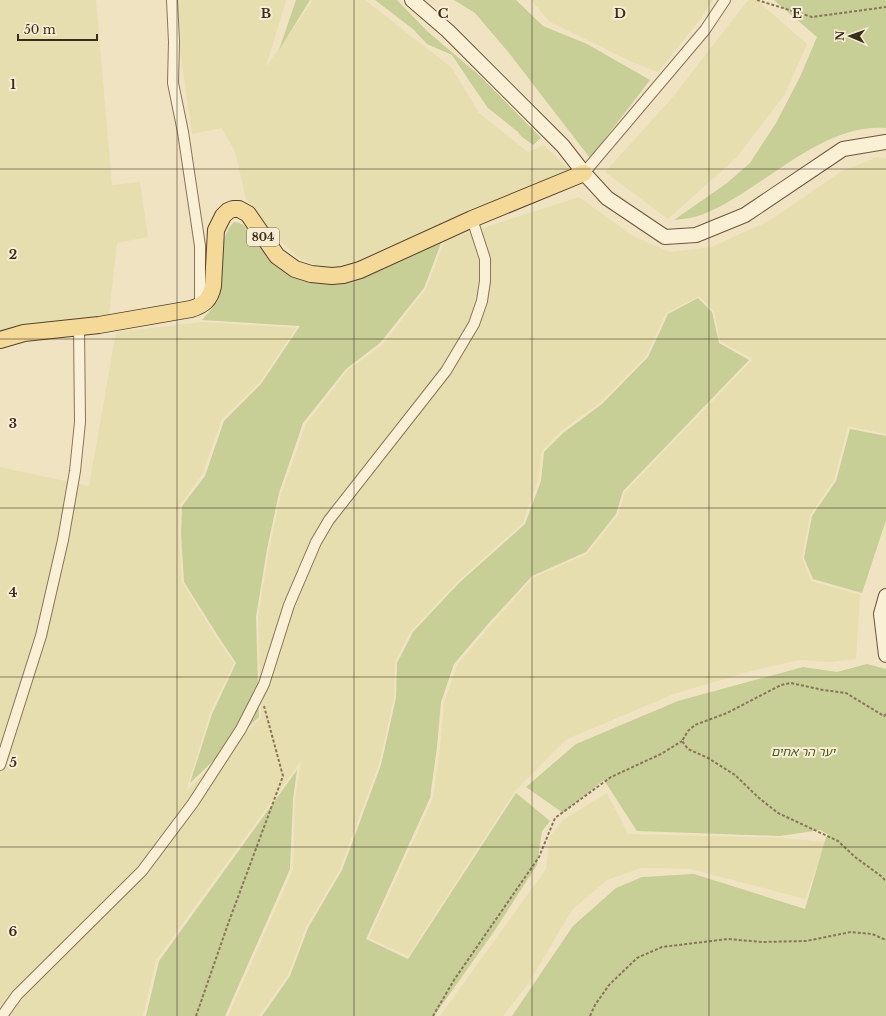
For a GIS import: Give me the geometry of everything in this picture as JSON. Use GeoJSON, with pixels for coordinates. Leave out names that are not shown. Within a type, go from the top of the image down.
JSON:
{"type":"FeatureCollection","features":[{"type":"Feature","properties":{"kind":"main road"},"geometry":{"type":"LineString","coordinates":[[412,0],[448,31],[564,146],[584,173],[607,198],[664,237],[696,235],[745,215],[842,149],[886,142]]}},
{"type":"Feature","properties":{"kind":"main road","name":"804"},"geometry":{"type":"LineString","coordinates":[[200,307],[207,302],[211,295],[213,286],[216,230],[223,216],[228,211],[233,209],[239,209],[248,214],[278,256],[295,269],[311,274],[343,276],[360,270],[472,219],[584,173]]}},
{"type":"Feature","properties":{"kind":"main road"},"geometry":{"type":"LineString","coordinates":[[0,340],[24,333],[99,325],[191,310],[200,307]]}},
{"type":"Feature","properties":{"kind":"main road"},"geometry":{"type":"LineString","coordinates":[[886,596],[881,614],[886,654]]}},
{"type":"Feature","properties":{"kind":"street"},"geometry":{"type":"LineString","coordinates":[[172,0],[174,42],[173,82],[183,132],[200,246],[200,307]]}},
{"type":"Feature","properties":{"kind":"street"},"geometry":{"type":"LineString","coordinates":[[584,173],[705,30],[725,0]]}},
{"type":"Feature","properties":{"kind":"street"},"geometry":{"type":"LineString","coordinates":[[2,1016],[18,995],[142,871],[193,803],[241,729],[264,684],[289,605],[316,542],[329,520],[446,371],[474,324],[482,301],[485,281],[485,259],[472,219]]}},
{"type":"Feature","properties":{"kind":"street"},"geometry":{"type":"LineString","coordinates":[[0,765],[40,636],[63,540],[76,471],[80,422],[79,327]]}},
{"type":"Feature","properties":{"kind":"path"},"geometry":{"type":"LineString","coordinates":[[757,0],[812,17],[886,7]]}},
{"type":"Feature","properties":{"kind":"path"},"geometry":{"type":"LineString","coordinates":[[433,1016],[454,980],[539,857],[555,818],[611,777],[661,754],[682,741],[688,731],[695,724],[727,713],[781,685],[791,683],[846,693],[884,716],[886,714]]}},
{"type":"Feature","properties":{"kind":"path"},"geometry":{"type":"LineString","coordinates":[[196,1016],[228,924],[283,776],[260,693]]}},
{"type":"Feature","properties":{"kind":"path"},"geometry":{"type":"LineString","coordinates":[[682,741],[688,749],[708,758],[735,775],[759,798],[778,813],[838,841],[855,857],[886,881]]}},
{"type":"Feature","properties":{"kind":"path"},"geometry":{"type":"LineString","coordinates":[[590,1016],[595,1004],[609,985],[631,963],[637,958],[662,947],[728,939],[762,942],[806,941],[850,932],[872,934],[886,940]]}},
{"type":"Feature","properties":{"kind":"shaded area"},"geometry":{"type":"Polygon","coordinates":[[[0,0],[96,0],[112,185],[140,182],[148,237],[117,243],[109,315],[0,336],[0,0]]]}},
{"type":"Feature","properties":{"kind":"shaded area"},"geometry":{"type":"Polygon","coordinates":[[[177,0],[286,0],[266,67],[313,0],[365,0],[452,68],[479,113],[528,152],[544,145],[569,170],[346,267],[322,267],[300,259],[274,235],[246,199],[235,152],[222,128],[192,134],[180,50],[177,0]]]}},
{"type":"Feature","properties":{"kind":"shaded area"},"geometry":{"type":"Polygon","coordinates":[[[531,0],[713,0],[698,22],[658,72],[632,62],[550,22],[531,0]]]}},
{"type":"Feature","properties":{"kind":"shaded area"},"geometry":{"type":"Polygon","coordinates":[[[748,0],[757,0],[807,44],[785,94],[737,157],[668,219],[605,172],[672,98],[748,0]]]}},
{"type":"Feature","properties":{"kind":"shaded area"},"geometry":{"type":"Polygon","coordinates":[[[877,157],[886,159],[886,434],[848,426],[834,480],[810,515],[802,558],[811,581],[860,595],[856,659],[831,662],[799,660],[747,672],[674,694],[567,739],[515,791],[408,956],[369,938],[433,798],[440,748],[444,703],[457,665],[533,578],[587,554],[618,515],[625,492],[753,359],[720,341],[714,311],[699,296],[666,313],[646,356],[601,402],[561,431],[542,451],[538,480],[523,523],[457,582],[411,631],[395,662],[394,698],[379,764],[340,869],[306,927],[288,975],[259,1016],[228,1016],[293,869],[295,799],[301,761],[156,960],[143,1016],[0,1016],[0,467],[89,486],[116,332],[203,322],[296,328],[260,382],[222,419],[202,475],[180,505],[179,534],[182,582],[234,663],[210,713],[186,791],[261,718],[258,617],[269,550],[281,494],[306,424],[348,370],[382,345],[426,289],[445,240],[579,197],[633,236],[670,252],[711,247],[769,221],[842,171],[877,157]]]}},
{"type":"Feature","properties":{"kind":"shaded area"},"geometry":{"type":"Polygon","coordinates":[[[607,793],[628,834],[782,838],[826,842],[805,899],[690,869],[641,868],[607,880],[572,910],[528,984],[503,1016],[440,1016],[546,869],[550,837],[563,820],[607,793]]]}},
{"type":"Feature","properties":{"kind":"green space"},"geometry":{"type":"Polygon","coordinates":[[[296,0],[310,0],[279,50],[296,0]]]}},
{"type":"Feature","properties":{"kind":"green space"},"geometry":{"type":"Polygon","coordinates":[[[375,0],[397,0],[427,31],[480,76],[541,138],[533,145],[521,136],[488,108],[452,55],[427,44],[413,29],[375,0]]]}},
{"type":"Feature","properties":{"kind":"green space"},"geometry":{"type":"Polygon","coordinates":[[[454,0],[516,0],[543,26],[587,44],[650,80],[590,158],[509,53],[475,13],[454,0]]]}},
{"type":"Feature","properties":{"kind":"green space"},"geometry":{"type":"Polygon","coordinates":[[[774,0],[886,0],[886,128],[862,129],[838,136],[814,147],[723,205],[698,216],[674,220],[727,183],[750,163],[776,123],[800,77],[817,37],[774,0]]]}},
{"type":"Feature","properties":{"kind":"green space"},"geometry":{"type":"Polygon","coordinates":[[[234,222],[245,226],[265,250],[315,280],[443,238],[424,288],[380,343],[346,369],[303,423],[279,493],[267,549],[256,617],[259,717],[190,783],[212,714],[236,663],[184,582],[181,534],[182,506],[205,476],[224,421],[261,384],[300,326],[202,320],[219,297],[225,237],[234,222]]]}},
{"type":"Feature","properties":{"kind":"green space"},"geometry":{"type":"Polygon","coordinates":[[[698,298],[712,312],[719,343],[749,360],[623,491],[616,514],[586,552],[532,576],[454,664],[441,702],[430,798],[366,939],[408,959],[516,793],[550,821],[542,831],[537,865],[493,933],[434,1016],[262,1016],[290,976],[308,928],[342,870],[381,765],[396,698],[397,663],[413,632],[459,583],[525,524],[541,481],[544,452],[563,433],[602,404],[648,357],[668,314],[698,298]]]}},
{"type":"Feature","properties":{"kind":"green space"},"geometry":{"type":"Polygon","coordinates":[[[850,429],[886,436],[886,520],[862,593],[813,579],[804,558],[812,516],[836,481],[850,429]]]}},
{"type":"Feature","properties":{"kind":"green space","name":"יער הר אחים"},"geometry":{"type":"Polygon","coordinates":[[[867,664],[886,669],[886,1016],[512,1016],[573,926],[616,888],[642,877],[694,874],[805,909],[826,837],[829,835],[820,830],[780,836],[637,831],[604,780],[563,813],[526,787],[576,744],[678,701],[803,667],[837,672],[867,664]]]}},
{"type":"Feature","properties":{"kind":"green space"},"geometry":{"type":"Polygon","coordinates":[[[297,770],[293,799],[290,869],[225,1016],[146,1016],[159,961],[297,770]]]}}]}
